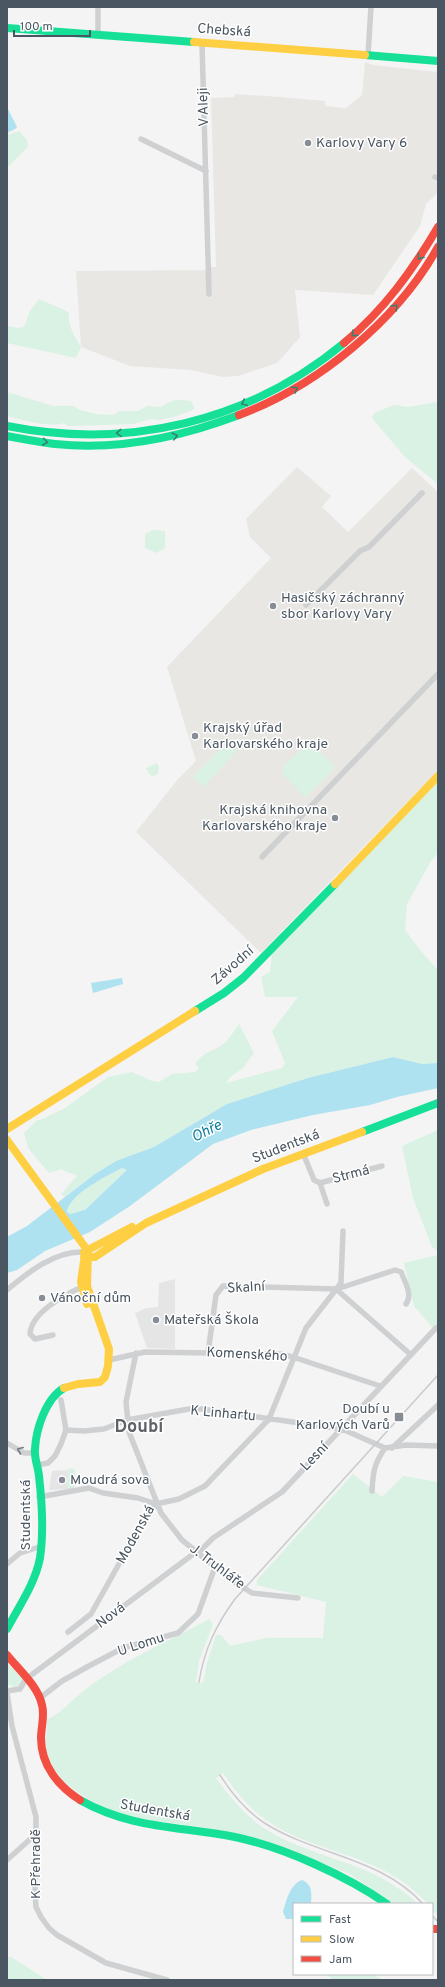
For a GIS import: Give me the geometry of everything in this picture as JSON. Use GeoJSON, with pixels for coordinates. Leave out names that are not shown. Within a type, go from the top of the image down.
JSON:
{"type":"FeatureCollection","features":[{"type":"Feature","properties":{"kind":"main road","name":"Chebská"},"geometry":{"type":"LineString","coordinates":[[7,28],[438,61]]}},
{"type":"Feature","properties":{"kind":"main road"},"geometry":{"type":"LineString","coordinates":[[7,426],[32,431],[84,435],[138,432],[226,412],[280,387],[318,363],[352,336],[400,286],[438,227]]}},
{"type":"Feature","properties":{"kind":"main road"},"geometry":{"type":"LineString","coordinates":[[7,436],[86,446],[115,444],[167,438],[234,419],[287,394],[323,371],[359,343],[407,294],[438,247]]}},
{"type":"Feature","properties":{"kind":"main road","name":"Závodní"},"geometry":{"type":"LineString","coordinates":[[7,1130],[161,1033],[243,978],[438,776]]}},
{"type":"Feature","properties":{"kind":"main road","name":"Studentská"},"geometry":{"type":"LineString","coordinates":[[86,1252],[138,1224],[146,1223],[263,1169],[438,1103]]}},
{"type":"Feature","properties":{"kind":"main road"},"geometry":{"type":"LineString","coordinates":[[7,1140],[86,1252]]}},
{"type":"Feature","properties":{"kind":"main road","name":"Studentská"},"geometry":{"type":"LineString","coordinates":[[84,1287],[88,1270],[86,1252]]}},
{"type":"Feature","properties":{"kind":"main road","name":"Studentská"},"geometry":{"type":"LineString","coordinates":[[7,1628],[37,1571],[39,1547],[39,1497],[35,1453],[40,1427],[52,1397],[60,1390],[68,1387],[98,1383],[106,1375],[109,1349],[105,1335],[81,1278],[86,1252]]}},
{"type":"Feature","properties":{"kind":"main road","name":"Studentská"},"geometry":{"type":"LineString","coordinates":[[7,1655],[40,1698],[43,1711],[40,1744],[45,1763],[60,1784],[95,1808],[126,1821],[221,1835],[261,1844],[346,1877],[385,1903]]}},
{"type":"Feature","properties":{"kind":"street"},"geometry":{"type":"LineString","coordinates":[[98,7],[98,35]]}},
{"type":"Feature","properties":{"kind":"street"},"geometry":{"type":"LineString","coordinates":[[368,56],[371,7]]}},
{"type":"Feature","properties":{"kind":"street","name":"V Aleji"},"geometry":{"type":"LineString","coordinates":[[202,43],[209,294]]}},
{"type":"Feature","properties":{"kind":"street"},"geometry":{"type":"LineString","coordinates":[[141,139],[206,171]]}},
{"type":"Feature","properties":{"kind":"street"},"geometry":{"type":"LineString","coordinates":[[306,605],[360,551],[369,546],[422,492]]}},
{"type":"Feature","properties":{"kind":"street"},"geometry":{"type":"LineString","coordinates":[[262,857],[438,674]]}},
{"type":"Feature","properties":{"kind":"street","name":"Strmá"},"geometry":{"type":"LineString","coordinates":[[303,1153],[314,1180],[320,1183],[382,1166]]}},
{"type":"Feature","properties":{"kind":"street","name":"Strmá"},"geometry":{"type":"LineString","coordinates":[[320,1183],[327,1204]]}},
{"type":"Feature","properties":{"kind":"street"},"geometry":{"type":"LineString","coordinates":[[39,1497],[89,1488],[103,1493],[138,1498],[156,1504],[179,1499],[205,1486],[269,1418],[306,1328],[341,1283],[343,1231]]}},
{"type":"Feature","properties":{"kind":"street"},"geometry":{"type":"LineString","coordinates":[[7,1290],[32,1269],[72,1253],[86,1252]]}},
{"type":"Feature","properties":{"kind":"street"},"geometry":{"type":"LineString","coordinates":[[336,1289],[395,1270],[401,1272],[406,1285],[409,1299],[406,1304]]}},
{"type":"Feature","properties":{"kind":"street","name":"Skalní"},"geometry":{"type":"LineString","coordinates":[[208,1353],[216,1295],[222,1286],[336,1289]]}},
{"type":"Feature","properties":{"kind":"street"},"geometry":{"type":"LineString","coordinates":[[54,1335],[35,1339],[30,1334],[31,1326],[37,1317],[64,1296],[84,1287]]}},
{"type":"Feature","properties":{"kind":"street"},"geometry":{"type":"LineString","coordinates":[[336,1289],[410,1354]]}},
{"type":"Feature","properties":{"kind":"street","name":"Lesní"},"geometry":{"type":"LineString","coordinates":[[197,1553],[213,1538],[282,1492],[436,1328]]}},
{"type":"Feature","properties":{"kind":"street","name":"Komenského"},"geometry":{"type":"LineString","coordinates":[[109,1358],[136,1353],[280,1354],[380,1386]]}},
{"type":"Feature","properties":{"kind":"street","name":"Modenská"},"geometry":{"type":"LineString","coordinates":[[68,1632],[91,1614],[134,1537],[156,1504],[129,1432],[126,1402],[136,1353]]}},
{"type":"Feature","properties":{"kind":"street"},"geometry":{"type":"LineString","coordinates":[[61,1400],[66,1430]]}},
{"type":"Feature","properties":{"kind":"street"},"geometry":{"type":"LineString","coordinates":[[392,1448],[438,1405]]}},
{"type":"Feature","properties":{"kind":"street","name":"K Linhartu"},"geometry":{"type":"LineString","coordinates":[[66,1430],[84,1431],[104,1429],[128,1420],[196,1409],[342,1429],[385,1448],[406,1445],[438,1446]]}},
{"type":"Feature","properties":{"kind":"street","name":"Studentská"},"geometry":{"type":"LineString","coordinates":[[37,1465],[48,1463],[55,1456],[66,1430]]}},
{"type":"Feature","properties":{"kind":"street"},"geometry":{"type":"LineString","coordinates":[[7,1443],[24,1453],[35,1453]]}},
{"type":"Feature","properties":{"kind":"street"},"geometry":{"type":"LineString","coordinates":[[372,1491],[373,1472],[376,1461],[385,1448]]}},
{"type":"Feature","properties":{"kind":"street","name":"J. Truhláře"},"geometry":{"type":"LineString","coordinates":[[156,1504],[176,1533],[197,1553],[231,1580],[252,1593],[298,1598]]}},
{"type":"Feature","properties":{"kind":"street"},"geometry":{"type":"LineString","coordinates":[[7,1564],[20,1553],[39,1547]]}},
{"type":"Feature","properties":{"kind":"street","name":"Nová"},"geometry":{"type":"LineString","coordinates":[[7,1692],[20,1688],[26,1679],[197,1553]]}},
{"type":"Feature","properties":{"kind":"street","name":"U Lomu"},"geometry":{"type":"LineString","coordinates":[[40,1698],[62,1681],[123,1648],[178,1633],[198,1614],[215,1567]]}},
{"type":"Feature","properties":{"kind":"street","name":"K Přehradě"},"geometry":{"type":"LineString","coordinates":[[7,1692],[12,1726],[36,1817],[35,1893],[36,1907],[41,1917],[49,1928],[106,1963],[167,1980]]}},
{"type":"Feature","properties":{"kind":"street"},"geometry":{"type":"LineString","coordinates":[[7,1860],[36,1833]]}},
{"type":"Feature","properties":{"kind":"shaded area"},"geometry":{"type":"Polygon","coordinates":[[[365,62],[373,65],[438,72],[438,192],[426,204],[420,226],[373,295],[295,290],[300,337],[277,363],[238,376],[223,377],[190,370],[130,366],[81,347],[76,271],[211,270],[211,267],[216,267],[211,98],[234,97],[235,94],[280,97],[325,101],[325,106],[346,108],[362,95],[365,62]]]}},
{"type":"Feature","properties":{"kind":"shaded area"},"geometry":{"type":"Polygon","coordinates":[[[297,467],[331,496],[322,507],[348,532],[412,468],[438,492],[438,770],[261,953],[136,832],[178,779],[196,761],[167,667],[271,558],[250,537],[246,519],[297,467]]]}},
{"type":"Feature","properties":{"kind":"shaded area","name":"Mateřská Škola"},"geometry":{"type":"Polygon","coordinates":[[[175,1279],[175,1349],[147,1348],[135,1313],[147,1308],[158,1307],[159,1283],[175,1279]]]}},
{"type":"Feature","properties":{"kind":"shaded area","name":"Moudrá sova"},"geometry":{"type":"Polygon","coordinates":[[[74,1470],[74,1489],[49,1490],[52,1471],[74,1470]]]}},
{"type":"Feature","properties":{"kind":"green space"},"geometry":{"type":"Polygon","coordinates":[[[19,131],[27,140],[28,147],[7,168],[7,135],[19,131]]]}},
{"type":"Feature","properties":{"kind":"green space"},"geometry":{"type":"Polygon","coordinates":[[[39,299],[69,313],[70,326],[81,347],[76,358],[7,343],[7,326],[18,328],[24,327],[30,311],[39,299]]]}},
{"type":"Feature","properties":{"kind":"green space"},"geometry":{"type":"Polygon","coordinates":[[[7,392],[53,406],[73,406],[80,410],[96,414],[114,415],[119,411],[138,411],[147,406],[162,407],[168,402],[179,400],[191,401],[195,409],[177,416],[159,420],[151,419],[133,424],[68,426],[64,423],[52,425],[7,416],[7,392]]]}},
{"type":"Feature","properties":{"kind":"green space"},"geometry":{"type":"Polygon","coordinates":[[[438,402],[438,484],[405,457],[372,418],[374,413],[394,405],[408,407],[438,402]]]}},
{"type":"Feature","properties":{"kind":"green space"},"geometry":{"type":"Polygon","coordinates":[[[153,530],[165,531],[165,548],[157,553],[145,548],[145,534],[153,530]]]}},
{"type":"Feature","properties":{"kind":"green space"},"geometry":{"type":"Polygon","coordinates":[[[227,742],[237,751],[203,787],[193,777],[227,742]]]}},
{"type":"Feature","properties":{"kind":"green space"},"geometry":{"type":"Polygon","coordinates":[[[311,744],[334,766],[334,769],[307,796],[304,796],[282,773],[283,767],[306,745],[311,744]]]}},
{"type":"Feature","properties":{"kind":"green space"},"geometry":{"type":"Polygon","coordinates":[[[157,763],[159,767],[158,774],[154,776],[150,775],[146,768],[157,763]]]}},
{"type":"Feature","properties":{"kind":"green space"},"geometry":{"type":"Polygon","coordinates":[[[438,782],[438,853],[431,861],[407,904],[405,930],[438,970],[438,1063],[422,1064],[393,1057],[308,1078],[227,1104],[154,1147],[116,1161],[95,1174],[64,1197],[61,1194],[77,1176],[62,1169],[49,1173],[28,1148],[24,1133],[37,1120],[65,1108],[108,1077],[132,1072],[152,1081],[159,1082],[172,1074],[195,1072],[199,1068],[195,1064],[198,1060],[225,1042],[239,1024],[254,1053],[243,1068],[230,1077],[226,1083],[282,1068],[285,1063],[272,1031],[298,997],[265,997],[261,977],[270,972],[272,952],[438,782]]]}},
{"type":"Feature","properties":{"kind":"green space"},"geometry":{"type":"Polygon","coordinates":[[[438,1130],[438,1252],[432,1247],[413,1198],[402,1146],[438,1130]]]}},
{"type":"Feature","properties":{"kind":"green space"},"geometry":{"type":"Polygon","coordinates":[[[122,1168],[128,1170],[85,1210],[70,1214],[67,1212],[69,1205],[81,1192],[122,1168]]]}},
{"type":"Feature","properties":{"kind":"green space"},"geometry":{"type":"Polygon","coordinates":[[[438,1255],[438,1334],[414,1306],[404,1263],[438,1255]]]}},
{"type":"Feature","properties":{"kind":"green space"},"geometry":{"type":"Polygon","coordinates":[[[68,1468],[75,1469],[75,1487],[67,1488],[68,1468]]]}},
{"type":"Feature","properties":{"kind":"green space"},"geometry":{"type":"Polygon","coordinates":[[[353,1474],[382,1497],[403,1476],[438,1482],[438,1916],[433,1910],[433,1903],[427,1903],[410,1887],[391,1874],[370,1864],[286,1832],[266,1820],[243,1799],[223,1773],[216,1778],[237,1804],[262,1827],[301,1847],[362,1869],[382,1878],[400,1889],[417,1903],[393,1903],[348,1873],[249,1836],[202,1827],[140,1819],[107,1810],[77,1792],[63,1781],[54,1770],[46,1750],[47,1719],[60,1712],[81,1693],[127,1662],[209,1619],[213,1624],[199,1661],[196,1682],[203,1683],[207,1663],[216,1635],[221,1635],[230,1646],[266,1638],[323,1638],[326,1602],[257,1585],[257,1580],[353,1474]]]}},
{"type":"Feature","properties":{"kind":"green space"},"geometry":{"type":"Polygon","coordinates":[[[7,1663],[21,1677],[22,1681],[18,1686],[14,1687],[8,1684],[7,1663]]]}},
{"type":"Feature","properties":{"kind":"green space"},"geometry":{"type":"Polygon","coordinates":[[[7,1957],[11,1957],[47,1980],[7,1980],[7,1957]]]}},
{"type":"Feature","properties":{"kind":"green space"},"geometry":{"type":"Polygon","coordinates":[[[327,1975],[373,1975],[384,1980],[333,1980],[327,1975]]]}},
{"type":"Feature","properties":{"kind":"water"},"geometry":{"type":"Polygon","coordinates":[[[7,107],[17,127],[7,133],[7,107]]]}},
{"type":"Feature","properties":{"kind":"water"},"geometry":{"type":"Polygon","coordinates":[[[122,978],[123,984],[93,993],[91,983],[122,978]]]}},
{"type":"Feature","properties":{"kind":"water","name":"Ohře"},"geometry":{"type":"Polygon","coordinates":[[[393,1057],[422,1064],[438,1063],[438,1088],[397,1097],[370,1105],[313,1115],[251,1130],[213,1144],[130,1206],[90,1232],[45,1251],[17,1270],[7,1273],[7,1237],[27,1226],[95,1174],[116,1161],[154,1147],[227,1104],[308,1078],[393,1057]],[[122,1168],[81,1192],[69,1205],[67,1212],[70,1214],[85,1210],[127,1170],[122,1168]]]}},
{"type":"Feature","properties":{"kind":"water"},"geometry":{"type":"Polygon","coordinates":[[[302,1880],[310,1886],[311,1902],[293,1903],[293,1919],[286,1919],[283,1912],[287,1898],[294,1885],[302,1880]]]}},
{"type":"Feature","properties":{"kind":"railway"},"geometry":{"type":"LineString","coordinates":[[199,1682],[204,1659],[212,1638],[222,1618],[235,1599],[438,1375]]}},
{"type":"Feature","properties":{"kind":"railway"},"geometry":{"type":"LineString","coordinates":[[220,1775],[240,1802],[252,1814],[266,1824],[306,1843],[348,1858],[388,1876],[407,1889],[422,1903]]}},
{"type":"Feature","properties":{"kind":"railway"},"geometry":{"type":"LineString","coordinates":[[433,1916],[438,1922]]}},
{"type":"Feature","properties":{"kind":"traffic: fast"},"geometry":{"type":"LineString","coordinates":[[7,28],[194,42]]}},
{"type":"Feature","properties":{"kind":"traffic: fast"},"geometry":{"type":"LineString","coordinates":[[365,55],[438,61]]}},
{"type":"Feature","properties":{"kind":"traffic: fast"},"geometry":{"type":"LineString","coordinates":[[7,426],[52,433],[97,434],[142,431],[185,423],[228,410],[268,393],[307,370],[344,343]]}},
{"type":"Feature","properties":{"kind":"traffic: fast"},"geometry":{"type":"LineString","coordinates":[[7,436],[79,446],[126,444],[172,436],[239,415]]}},
{"type":"Feature","properties":{"kind":"traffic: fast"},"geometry":{"type":"LineString","coordinates":[[195,1011],[224,993],[243,978],[335,884]]}},
{"type":"Feature","properties":{"kind":"traffic: fast"},"geometry":{"type":"LineString","coordinates":[[362,1132],[438,1103]]}},
{"type":"Feature","properties":{"kind":"traffic: fast"},"geometry":{"type":"LineString","coordinates":[[7,1629],[31,1586],[40,1558],[42,1517],[39,1476],[35,1456],[37,1432],[47,1406],[64,1388]]}},
{"type":"Feature","properties":{"kind":"traffic: fast"},"geometry":{"type":"LineString","coordinates":[[80,1800],[99,1809],[137,1822],[235,1837],[294,1855],[334,1873],[371,1893],[386,1903]]}},
{"type":"Feature","properties":{"kind":"traffic: slow"},"geometry":{"type":"LineString","coordinates":[[194,42],[365,55]]}},
{"type":"Feature","properties":{"kind":"traffic: slow"},"geometry":{"type":"LineString","coordinates":[[335,884],[438,776]]}},
{"type":"Feature","properties":{"kind":"traffic: slow"},"geometry":{"type":"LineString","coordinates":[[7,1129],[195,1011]]}},
{"type":"Feature","properties":{"kind":"traffic: slow"},"geometry":{"type":"LineString","coordinates":[[84,1257],[95,1257],[146,1223],[263,1169],[362,1132]]}},
{"type":"Feature","properties":{"kind":"traffic: slow"},"geometry":{"type":"LineString","coordinates":[[7,1140],[88,1251],[87,1286],[109,1349],[108,1366],[105,1377],[100,1382],[78,1384],[64,1388]]}},
{"type":"Feature","properties":{"kind":"traffic: slow"},"geometry":{"type":"LineString","coordinates":[[84,1252],[132,1227]]}},
{"type":"Feature","properties":{"kind":"traffic: slow"},"geometry":{"type":"LineString","coordinates":[[84,1261],[81,1282],[87,1304]]}},
{"type":"Feature","properties":{"kind":"traffic: jam"},"geometry":{"type":"LineString","coordinates":[[344,343],[372,317],[396,289],[418,259],[438,227]]}},
{"type":"Feature","properties":{"kind":"traffic: jam"},"geometry":{"type":"LineString","coordinates":[[239,415],[297,387],[325,369],[352,348],[378,325],[401,300],[421,274],[438,247]]}},
{"type":"Feature","properties":{"kind":"traffic: jam"},"geometry":{"type":"LineString","coordinates":[[7,1655],[28,1678],[40,1698],[43,1713],[41,1738],[42,1748],[44,1757],[52,1774],[65,1788],[80,1800]]}},
{"type":"Feature","properties":{"kind":"traffic: jam"},"geometry":{"type":"LineString","coordinates":[[433,1929],[438,1929]]}},
{"type":"Feature","properties":{"kind":"place","name":"Karlovy Vary 6"},"geometry":{"type":"Point","coordinates":[308,143]}},
{"type":"Feature","properties":{"kind":"place","name":"Hasičský záchranný sbor Karlovy Vary"},"geometry":{"type":"Point","coordinates":[273,606]}},
{"type":"Feature","properties":{"kind":"place","name":"Krajský úřad Karlovarského kraje"},"geometry":{"type":"Point","coordinates":[195,736]}},
{"type":"Feature","properties":{"kind":"place","name":"Krajská knihovna Karlovarského kraje"},"geometry":{"type":"Point","coordinates":[335,818]}},
{"type":"Feature","properties":{"kind":"place","name":"Vánoční dům"},"geometry":{"type":"Point","coordinates":[42,1298]}},
{"type":"Feature","properties":{"kind":"place","name":"Mateřská Škola"},"geometry":{"type":"Point","coordinates":[156,1320]}},
{"type":"Feature","properties":{"kind":"place","name":"Doubí u Karlových Varů"},"geometry":{"type":"Point","coordinates":[399,1417]}},
{"type":"Feature","properties":{"kind":"place","name":"Moudrá sova"},"geometry":{"type":"Point","coordinates":[62,1480]}},
{"type":"Feature","properties":{"kind":"district","name":"Doubí"},"geometry":{"type":"Point","coordinates":[139,1427]}}]}
